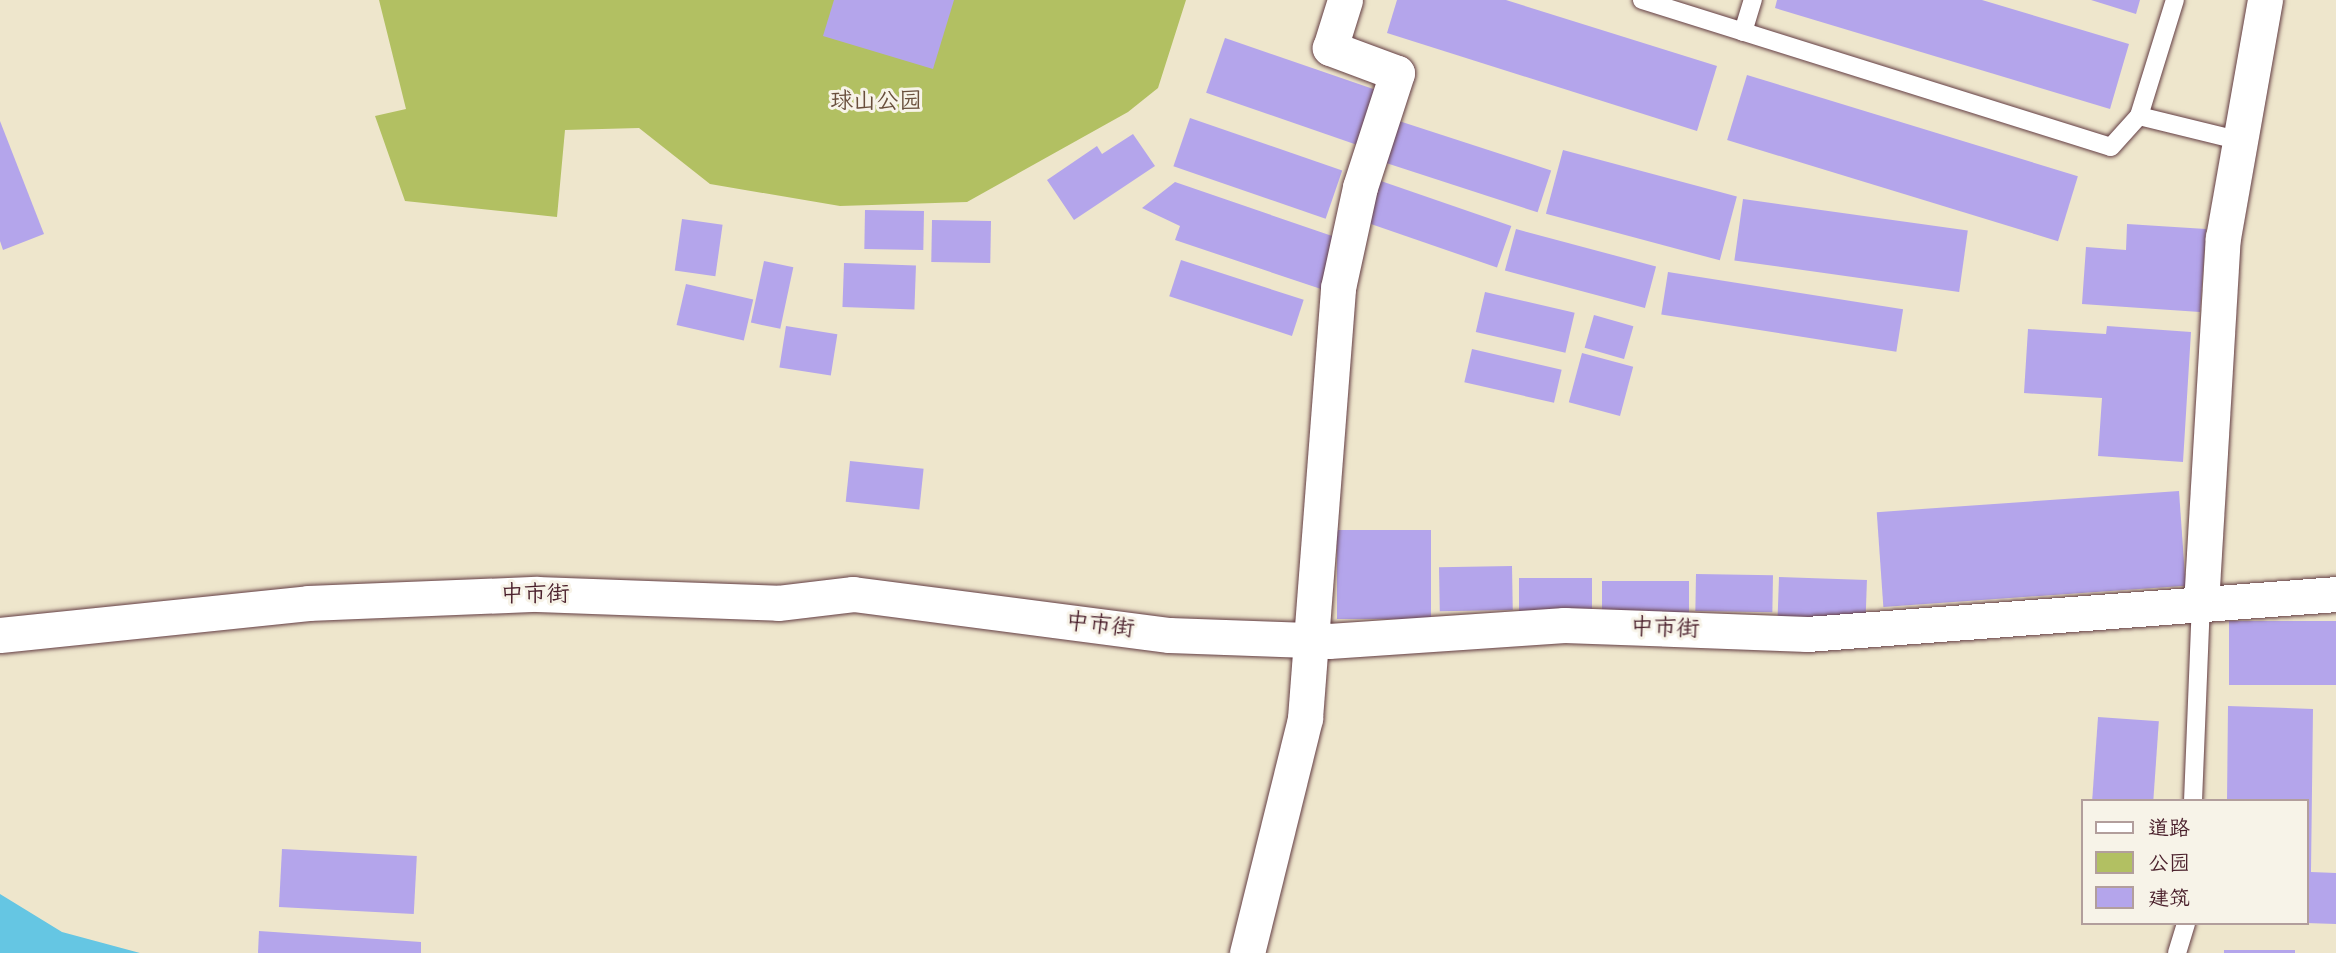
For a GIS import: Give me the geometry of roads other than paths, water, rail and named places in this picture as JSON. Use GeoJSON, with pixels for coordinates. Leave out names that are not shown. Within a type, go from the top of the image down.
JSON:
{"type":"FeatureCollection","features":[{"type":"Feature","properties":{"kind":"street"},"geometry":{"type":"LineString","coordinates":[[1247,953],[1293,779],[1305,718],[1338,288],[1360,187],[1397,74],[1330,48],[1345,0]]}},
{"type":"Feature","properties":{"kind":"street"},"geometry":{"type":"LineString","coordinates":[[2201,604],[2215,323],[2237,140],[2265,0]]}},
{"type":"Feature","properties":{"kind":"street","name":"中市街"},"geometry":{"type":"LineString","coordinates":[[0,635],[154,617],[422,597],[537,594],[778,603],[853,594],[1169,635],[1309,641],[1564,625],[1807,634],[2336,594]]}},
{"type":"Feature","properties":{"kind":"lane"},"geometry":{"type":"LineString","coordinates":[[1642,0],[2110,147],[2139,116],[2175,0]]}},
{"type":"Feature","properties":{"kind":"lane"},"geometry":{"type":"LineString","coordinates":[[1743,32],[1753,0]]}},
{"type":"Feature","properties":{"kind":"lane"},"geometry":{"type":"LineString","coordinates":[[2139,116],[2237,140]]}},
{"type":"Feature","properties":{"kind":"lane"},"geometry":{"type":"LineString","coordinates":[[2193,799],[2201,604]]}},
{"type":"Feature","properties":{"kind":"lane"},"geometry":{"type":"LineString","coordinates":[[2177,953],[2185,925]]}},
{"type":"Feature","properties":{"kind":"water"},"geometry":{"type":"Polygon","coordinates":[[[0,894],[62,932],[140,953],[0,953],[0,894]]]}},
{"type":"Feature","properties":{"kind":"park label","name":"球山公园"},"geometry":{"type":"Point","coordinates":[876,102]}}]}
